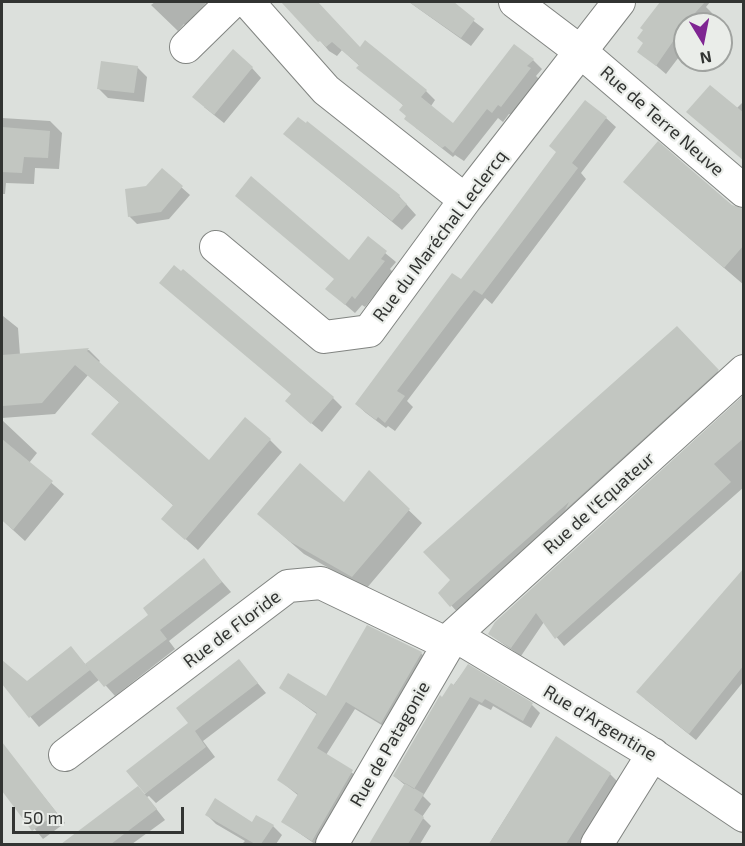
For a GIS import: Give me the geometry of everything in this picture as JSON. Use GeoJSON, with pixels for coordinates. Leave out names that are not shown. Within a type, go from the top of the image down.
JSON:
{"type":"FeatureCollection","features":[{"type":"Feature","properties":{"kind":"street"},"geometry":{"type":"LineString","coordinates":[[186,47],[232,2]]}},
{"type":"Feature","properties":{"kind":"street"},"geometry":{"type":"LineString","coordinates":[[248,2],[326,90],[465,200]]}},
{"type":"Feature","properties":{"kind":"street","name":"Rue de Terre Neuve"},"geometry":{"type":"LineString","coordinates":[[515,2],[581,52],[744,191]]}},
{"type":"Feature","properties":{"kind":"street","name":"Rue du Maréchal Leclercq"},"geometry":{"type":"LineString","coordinates":[[216,247],[324,337],[369,331],[465,200],[619,2]]}},
{"type":"Feature","properties":{"kind":"street","name":"Rue de l'Equateur"},"geometry":{"type":"LineString","coordinates":[[451,640],[744,371]]}},
{"type":"Feature","properties":{"kind":"street","name":"Rue de Floride"},"geometry":{"type":"LineString","coordinates":[[65,755],[288,586],[321,583],[451,640]]}},
{"type":"Feature","properties":{"kind":"street","name":"Rue d'Argentine"},"geometry":{"type":"LineString","coordinates":[[451,640],[653,754],[744,816]]}},
{"type":"Feature","properties":{"kind":"street","name":"Rue de Patagonie"},"geometry":{"type":"LineString","coordinates":[[332,844],[451,640]]}},
{"type":"Feature","properties":{"kind":"street"},"geometry":{"type":"LineString","coordinates":[[597,844],[653,754]]}},
{"type":"Feature","properties":{"kind":"building"},"geometry":{"type":"Polygon","coordinates":[[[281,2],[318,2],[360,47],[365,40],[427,90],[421,97],[453,123],[514,44],[534,59],[527,66],[531,68],[501,107],[498,105],[492,113],[487,109],[453,153],[445,146],[442,148],[404,119],[406,116],[399,110],[403,105],[356,68],[359,65],[332,42],[326,47],[320,41],[318,42],[281,2]]]}},
{"type":"Feature","properties":{"kind":"building"},"geometry":{"type":"Polygon","coordinates":[[[409,2],[454,2],[475,19],[461,38],[409,2]]]}},
{"type":"Feature","properties":{"kind":"building"},"geometry":{"type":"Polygon","coordinates":[[[660,2],[705,2],[696,12],[673,12],[673,41],[656,66],[637,52],[643,43],[637,38],[643,30],[640,28],[660,2]]]}},
{"type":"Feature","properties":{"kind":"building"},"geometry":{"type":"Polygon","coordinates":[[[233,49],[253,67],[214,115],[192,97],[233,49]]]}},
{"type":"Feature","properties":{"kind":"building"},"geometry":{"type":"Polygon","coordinates":[[[101,61],[138,66],[134,93],[97,89],[101,61]]]}},
{"type":"Feature","properties":{"kind":"building"},"geometry":{"type":"Polygon","coordinates":[[[710,85],[744,113],[744,161],[686,112],[710,85]]]}},
{"type":"Feature","properties":{"kind":"building"},"geometry":{"type":"Polygon","coordinates":[[[585,100],[607,117],[572,163],[578,168],[482,295],[474,290],[459,309],[397,391],[405,396],[385,423],[378,417],[376,420],[355,404],[452,273],[461,279],[502,225],[556,152],[549,146],[585,100]]]}},
{"type":"Feature","properties":{"kind":"building"},"geometry":{"type":"Polygon","coordinates":[[[298,117],[306,123],[307,121],[400,195],[399,197],[407,204],[392,221],[283,134],[298,117]]]}},
{"type":"Feature","properties":{"kind":"building"},"geometry":{"type":"Polygon","coordinates":[[[2,127],[50,131],[48,158],[24,157],[22,173],[2,172],[2,127]]]}},
{"type":"Feature","properties":{"kind":"building"},"geometry":{"type":"Polygon","coordinates":[[[658,141],[732,205],[744,209],[744,245],[724,268],[623,182],[658,141]]]}},
{"type":"Feature","properties":{"kind":"building"},"geometry":{"type":"Polygon","coordinates":[[[162,168],[183,186],[161,212],[128,217],[125,189],[146,186],[162,168]]]}},
{"type":"Feature","properties":{"kind":"building"},"geometry":{"type":"Polygon","coordinates":[[[251,176],[349,260],[368,236],[387,251],[381,259],[385,261],[355,299],[352,296],[345,305],[325,289],[334,279],[235,196],[251,176]]]}},
{"type":"Feature","properties":{"kind":"building"},"geometry":{"type":"Polygon","coordinates":[[[174,265],[181,271],[183,269],[334,397],[311,424],[285,401],[291,394],[159,283],[174,265]]]}},
{"type":"Feature","properties":{"kind":"building"},"geometry":{"type":"Polygon","coordinates":[[[677,326],[719,370],[565,510],[569,502],[450,607],[438,593],[450,580],[423,552],[677,326]]]}},
{"type":"Feature","properties":{"kind":"building"},"geometry":{"type":"Polygon","coordinates":[[[89,348],[87,351],[209,460],[245,417],[271,439],[185,540],[161,519],[173,505],[91,434],[119,402],[75,365],[42,403],[2,406],[2,355],[89,348]]]}},
{"type":"Feature","properties":{"kind":"building"},"geometry":{"type":"Polygon","coordinates":[[[743,396],[744,438],[714,464],[731,482],[555,639],[536,613],[511,648],[488,634],[495,622],[743,396]]]}},
{"type":"Feature","properties":{"kind":"building"},"geometry":{"type":"Polygon","coordinates":[[[2,439],[53,481],[13,530],[2,520],[2,439]]]}},
{"type":"Feature","properties":{"kind":"building"},"geometry":{"type":"Polygon","coordinates":[[[300,463],[344,502],[369,470],[410,509],[352,577],[289,541],[257,514],[300,463]]]}},
{"type":"Feature","properties":{"kind":"building"},"geometry":{"type":"Polygon","coordinates":[[[204,558],[222,582],[160,630],[167,639],[104,687],[85,664],[148,615],[143,608],[204,558]]]}},
{"type":"Feature","properties":{"kind":"building"},"geometry":{"type":"Polygon","coordinates":[[[744,568],[744,665],[689,734],[636,692],[744,568]]]}},
{"type":"Feature","properties":{"kind":"building"},"geometry":{"type":"Polygon","coordinates":[[[367,625],[422,652],[381,723],[346,702],[317,748],[353,770],[312,841],[281,822],[298,794],[277,780],[317,713],[279,688],[288,673],[326,696],[367,625]]]}},
{"type":"Feature","properties":{"kind":"building"},"geometry":{"type":"Polygon","coordinates":[[[71,646],[90,670],[29,718],[2,684],[2,660],[27,681],[71,646]]]}},
{"type":"Feature","properties":{"kind":"building"},"geometry":{"type":"Polygon","coordinates":[[[239,659],[258,683],[195,731],[206,747],[145,794],[126,771],[188,723],[176,708],[239,659]]]}},
{"type":"Feature","properties":{"kind":"building"},"geometry":{"type":"Polygon","coordinates":[[[468,664],[533,703],[523,721],[485,699],[482,703],[470,697],[414,789],[393,776],[440,695],[442,697],[451,683],[454,685],[468,664]]]}},
{"type":"Feature","properties":{"kind":"building"},"geometry":{"type":"Polygon","coordinates":[[[556,736],[611,773],[566,844],[489,844],[556,736]]]}},
{"type":"Feature","properties":{"kind":"building"},"geometry":{"type":"Polygon","coordinates":[[[2,742],[57,813],[32,831],[2,791],[2,742]]]}},
{"type":"Feature","properties":{"kind":"building"},"geometry":{"type":"Polygon","coordinates":[[[405,783],[424,794],[414,810],[424,817],[408,844],[369,844],[405,783]]]}},
{"type":"Feature","properties":{"kind":"building"},"geometry":{"type":"Polygon","coordinates":[[[138,786],[157,809],[111,844],[61,844],[138,786]]]}},
{"type":"Feature","properties":{"kind":"building"},"geometry":{"type":"Polygon","coordinates":[[[215,798],[252,822],[256,815],[274,825],[261,844],[255,844],[205,815],[215,798]]]}}]}
